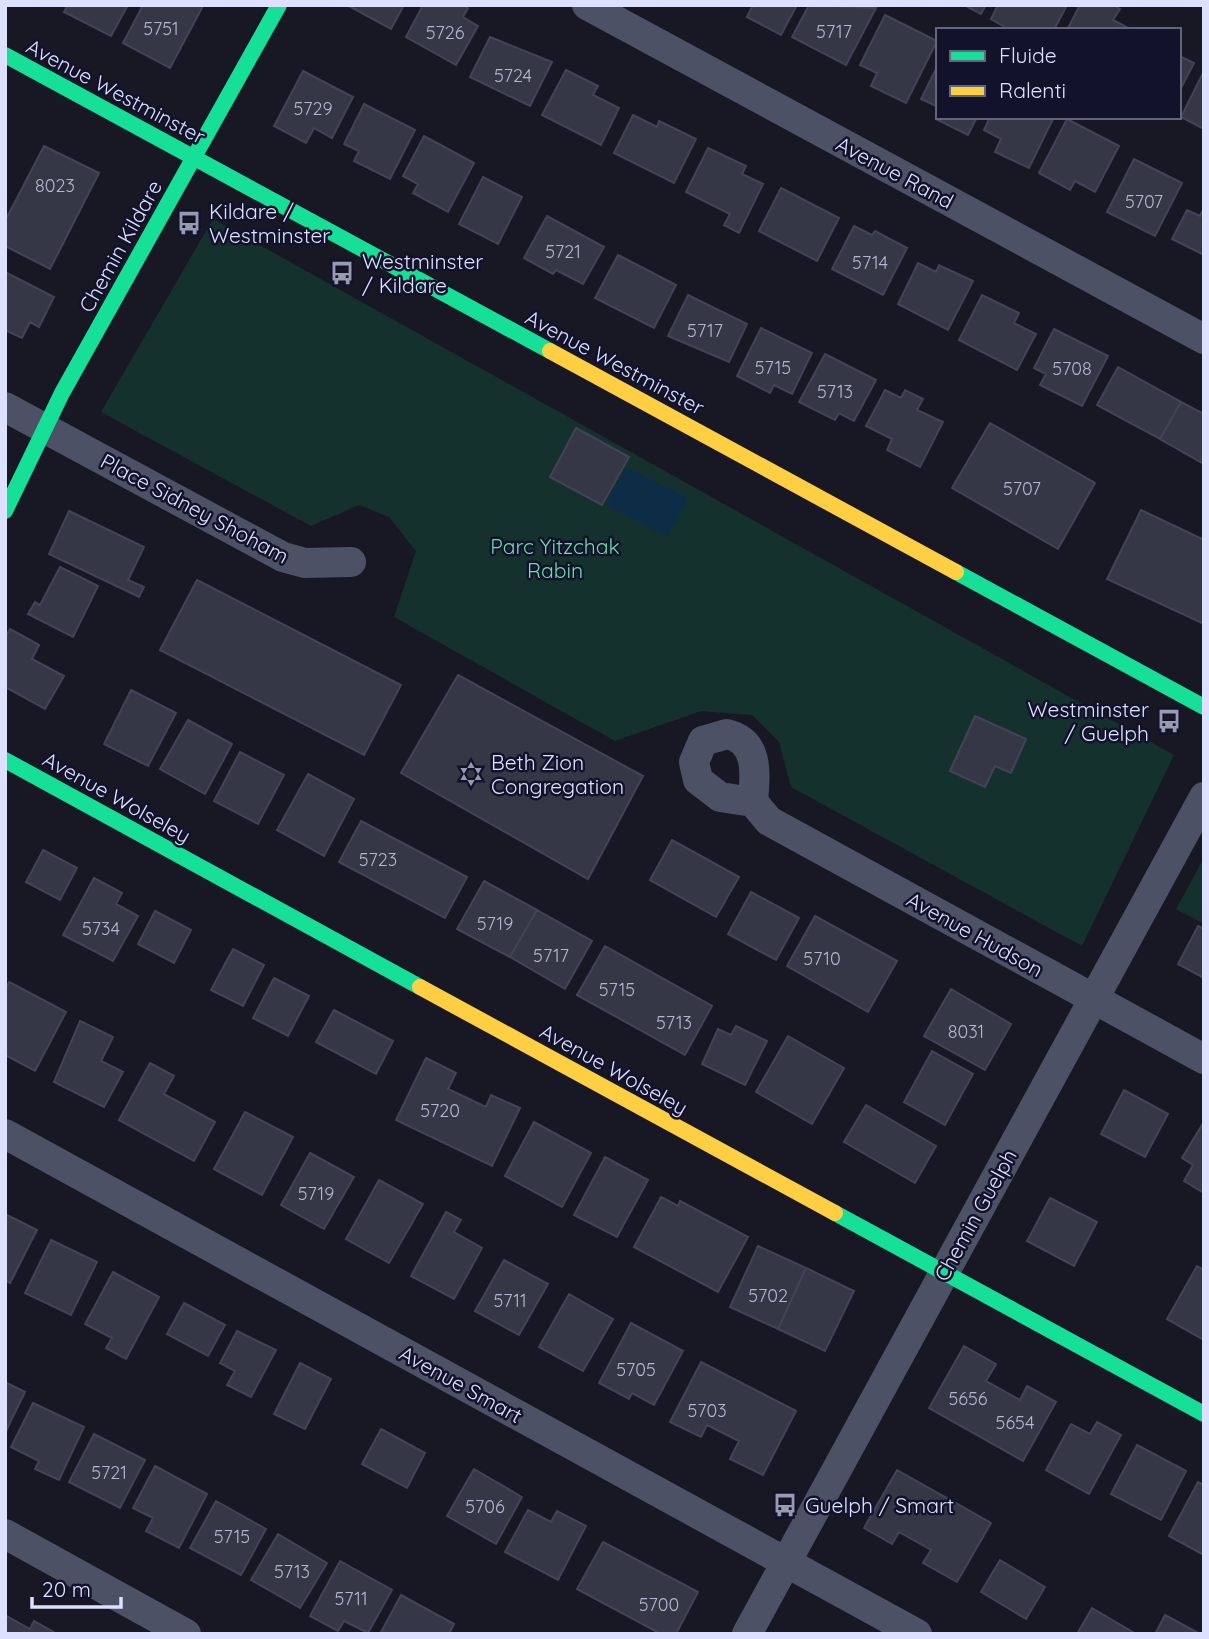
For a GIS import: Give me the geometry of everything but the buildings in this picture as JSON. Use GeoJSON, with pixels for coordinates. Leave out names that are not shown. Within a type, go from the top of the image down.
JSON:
{"type":"FeatureCollection","features":[{"type":"Feature","properties":{"kind":"street","name":"Chemin Kildare"},"geometry":{"type":"LineString","coordinates":[[5,512],[62,393],[279,5]]}},
{"type":"Feature","properties":{"kind":"street","name":"Avenue Rand"},"geometry":{"type":"LineString","coordinates":[[587,5],[1204,339]]}},
{"type":"Feature","properties":{"kind":"street","name":"Avenue Westminster"},"geometry":{"type":"LineString","coordinates":[[5,55],[1204,706]]}},
{"type":"Feature","properties":{"kind":"street"},"geometry":{"type":"LineString","coordinates":[[5,407],[46,430]]}},
{"type":"Feature","properties":{"kind":"street","name":"Place Sidney Shoham"},"geometry":{"type":"LineString","coordinates":[[46,430],[283,557],[317,564],[351,562]]}},
{"type":"Feature","properties":{"kind":"street","name":"Avenue Wolseley"},"geometry":{"type":"LineString","coordinates":[[5,760],[1204,1414]]}},
{"type":"Feature","properties":{"kind":"street","name":"Chemin Guelph"},"geometry":{"type":"LineString","coordinates":[[747,1634],[1204,797]]}},
{"type":"Feature","properties":{"kind":"street","name":"Avenue Hudson"},"geometry":{"type":"LineString","coordinates":[[753,802],[769,821],[1204,1059]]}},
{"type":"Feature","properties":{"kind":"street","name":"Avenue Smart"},"geometry":{"type":"LineString","coordinates":[[5,1134],[916,1634]]}},
{"type":"Feature","properties":{"kind":"street"},"geometry":{"type":"LineString","coordinates":[[5,1534],[186,1634]]}},
{"type":"Feature","properties":{"kind":"green space","name":"Parc Yitzchak Rabin"},"geometry":{"type":"Polygon","coordinates":[[[213,219],[1174,755],[1082,946],[791,787],[779,742],[752,715],[701,711],[615,741],[394,617],[416,551],[389,517],[359,505],[311,526],[101,412],[213,219]]]}},
{"type":"Feature","properties":{"kind":"green space"},"geometry":{"type":"Polygon","coordinates":[[[1204,858],[1204,924],[1176,909],[1204,858]]]}},
{"type":"Feature","properties":{"kind":"water"},"geometry":{"type":"Polygon","coordinates":[[[626,467],[688,498],[668,537],[606,505],[626,467]]]}},
{"type":"Feature","properties":{"kind":"traffic: fast"},"geometry":{"type":"LineString","coordinates":[[5,511],[62,393],[279,5]]}},
{"type":"Feature","properties":{"kind":"traffic: fast"},"geometry":{"type":"LineString","coordinates":[[5,55],[550,351]]}},
{"type":"Feature","properties":{"kind":"traffic: fast"},"geometry":{"type":"LineString","coordinates":[[956,572],[1204,707]]}},
{"type":"Feature","properties":{"kind":"traffic: fast"},"geometry":{"type":"LineString","coordinates":[[5,760],[420,987]]}},
{"type":"Feature","properties":{"kind":"traffic: fast"},"geometry":{"type":"LineString","coordinates":[[835,1213],[1204,1414]]}},
{"type":"Feature","properties":{"kind":"traffic: slow"},"geometry":{"type":"LineString","coordinates":[[550,351],[956,572]]}},
{"type":"Feature","properties":{"kind":"traffic: slow"},"geometry":{"type":"LineString","coordinates":[[420,987],[835,1213]]}},
{"type":"Feature","properties":{"kind":"place","name":"Kildare / Westminster"},"geometry":{"type":"Point","coordinates":[189,223]}},
{"type":"Feature","properties":{"kind":"place","name":"Westminster / Kildare"},"geometry":{"type":"Point","coordinates":[342,273]}},
{"type":"Feature","properties":{"kind":"place","name":"Westminster / Guelph"},"geometry":{"type":"Point","coordinates":[1169,721]}},
{"type":"Feature","properties":{"kind":"place","name":"Beth Zion Congregation"},"geometry":{"type":"Point","coordinates":[471,774]}},
{"type":"Feature","properties":{"kind":"place","name":"Guelph / Smart"},"geometry":{"type":"Point","coordinates":[785,1505]}}]}
